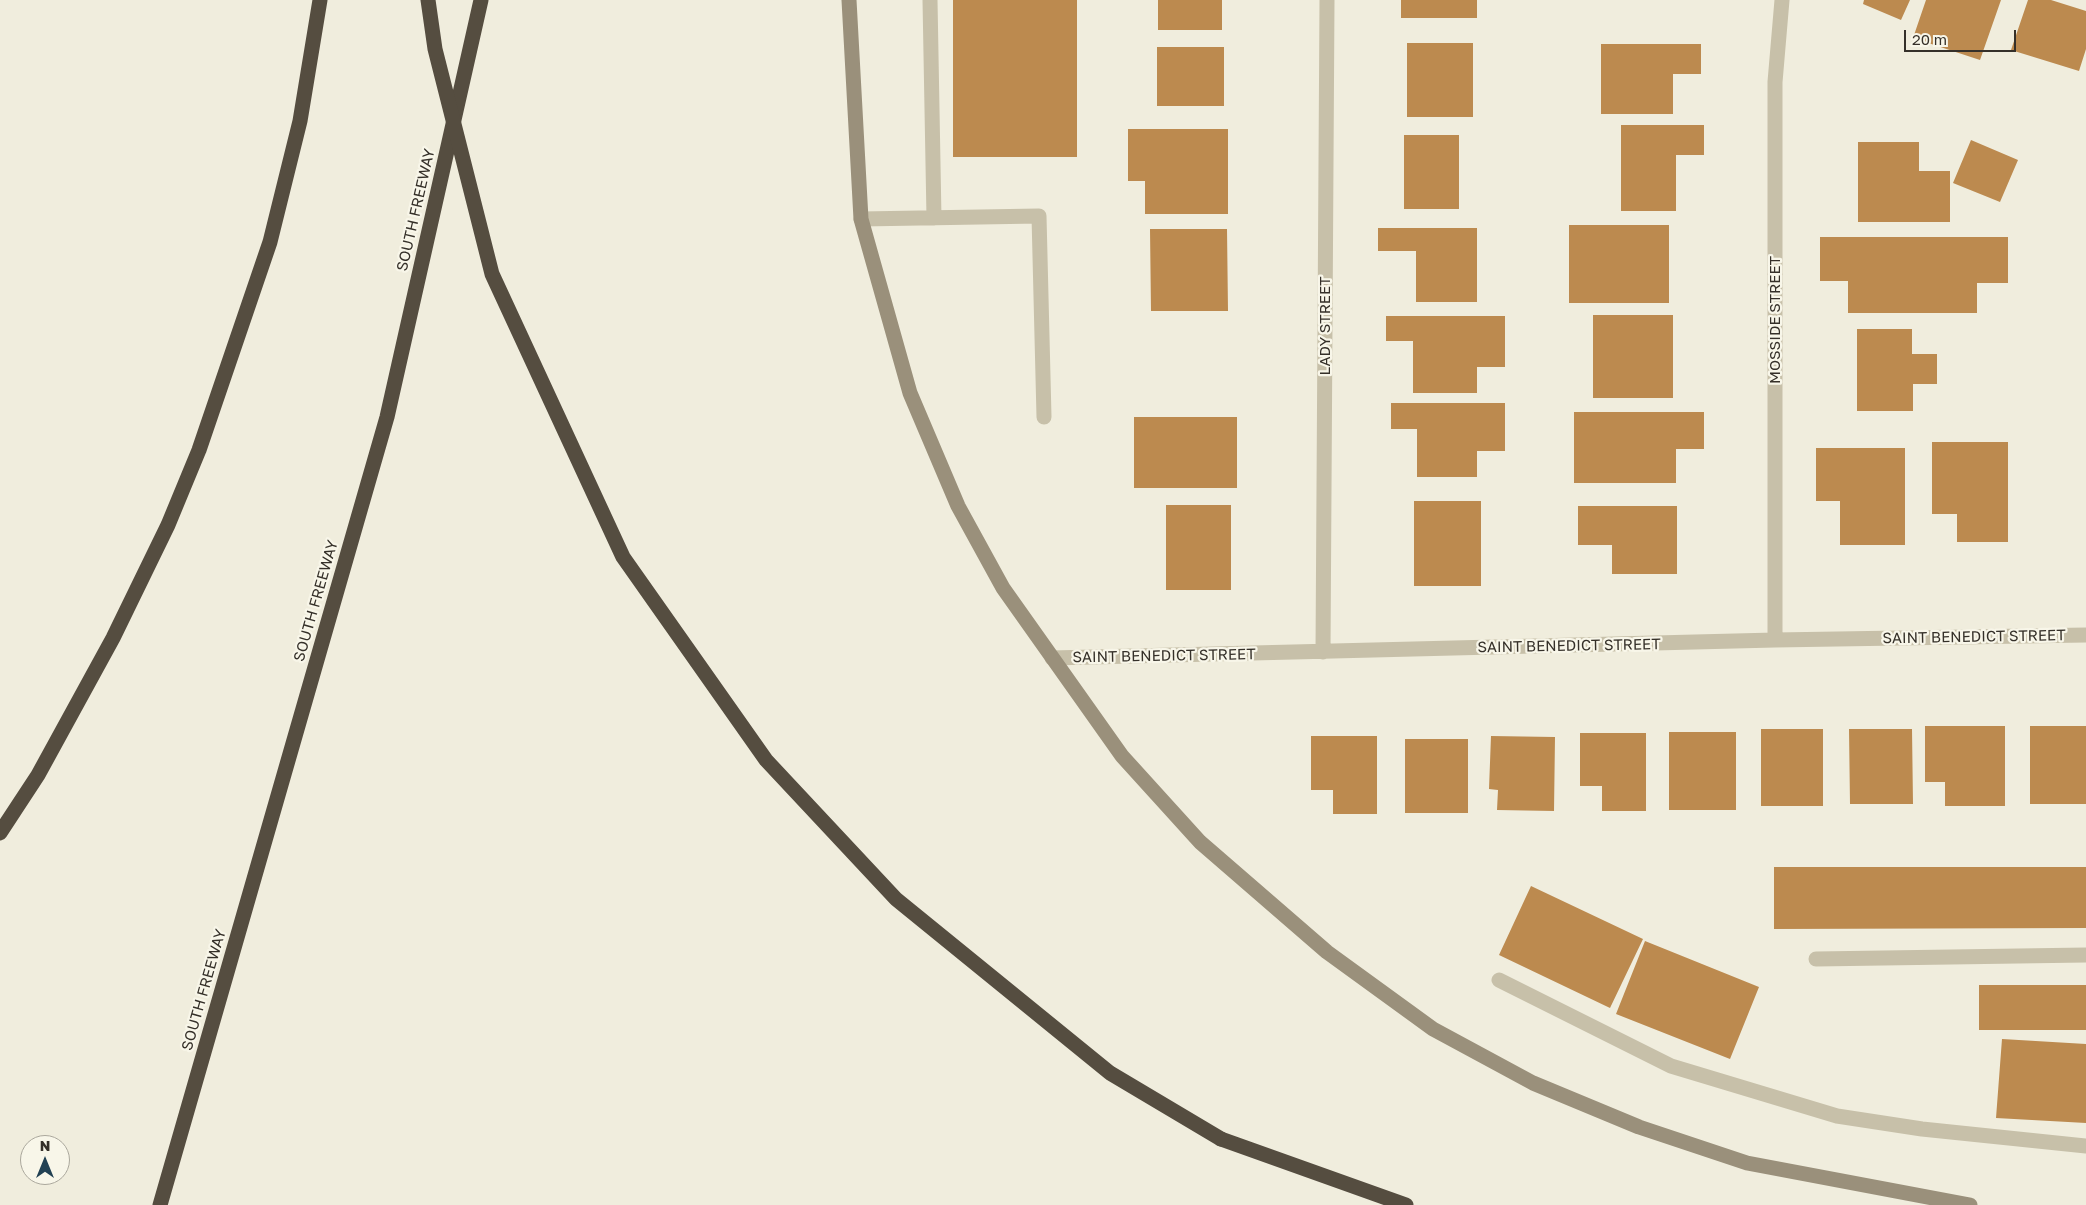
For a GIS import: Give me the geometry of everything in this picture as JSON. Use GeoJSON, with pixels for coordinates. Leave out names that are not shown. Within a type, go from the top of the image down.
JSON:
{"type":"FeatureCollection","features":[{"type":"Feature","properties":{"kind":"highway"},"geometry":{"type":"LineString","coordinates":[[0,833],[38,775],[112,638],[168,525],[199,450],[270,242],[300,121],[320,0]]}},
{"type":"Feature","properties":{"kind":"highway"},"geometry":{"type":"LineString","coordinates":[[428,0],[435,49],[492,274],[623,557],[766,760],[896,899],[1110,1073],[1222,1139],[1406,1205]]}},
{"type":"Feature","properties":{"kind":"highway","name":"SOUTH FREEWAY"},"geometry":{"type":"LineString","coordinates":[[160,1205],[387,417],[481,0]]}},
{"type":"Feature","properties":{"kind":"main road"},"geometry":{"type":"LineString","coordinates":[[849,0],[861,219],[910,393],[958,506],[1003,588],[1122,756],[1200,842],[1327,952],[1432,1029],[1533,1084],[1639,1127],[1747,1163],[1970,1205]]}},
{"type":"Feature","properties":{"kind":"street"},"geometry":{"type":"LineString","coordinates":[[930,0],[934,218]]}},
{"type":"Feature","properties":{"kind":"street","name":"LADY STREET"},"geometry":{"type":"LineString","coordinates":[[1324,652],[1327,0]]}},
{"type":"Feature","properties":{"kind":"street","name":"MOSSIDE STREET"},"geometry":{"type":"LineString","coordinates":[[1775,640],[1775,82],[1782,0]]}},
{"type":"Feature","properties":{"kind":"street"},"geometry":{"type":"LineString","coordinates":[[861,219],[1039,216],[1044,417]]}},
{"type":"Feature","properties":{"kind":"street","name":"SAINT BENEDICT STREET"},"geometry":{"type":"LineString","coordinates":[[1052,658],[1775,640],[2086,636]]}},
{"type":"Feature","properties":{"kind":"street"},"geometry":{"type":"LineString","coordinates":[[1816,958],[2086,955]]}},
{"type":"Feature","properties":{"kind":"street"},"geometry":{"type":"LineString","coordinates":[[1499,980],[1671,1066],[1837,1116],[1922,1129],[2086,1146]]}},
{"type":"Feature","properties":{"kind":"building"},"geometry":{"type":"Polygon","coordinates":[[[953,0],[1077,0],[1077,157],[953,157],[953,0]]]}},
{"type":"Feature","properties":{"kind":"building"},"geometry":{"type":"Polygon","coordinates":[[[1158,0],[1222,0],[1222,30],[1158,30],[1158,0]]]}},
{"type":"Feature","properties":{"kind":"building"},"geometry":{"type":"Polygon","coordinates":[[[1401,0],[1477,0],[1477,18],[1401,18],[1401,0]]]}},
{"type":"Feature","properties":{"kind":"building"},"geometry":{"type":"Polygon","coordinates":[[[1864,0],[1910,0],[1901,20],[1863,4],[1864,0]]]}},
{"type":"Feature","properties":{"kind":"building"},"geometry":{"type":"Polygon","coordinates":[[[1926,0],[2001,0],[1980,60],[1913,38],[1926,0]]]}},
{"type":"Feature","properties":{"kind":"building"},"geometry":{"type":"Polygon","coordinates":[[[2028,0],[2051,0],[2086,11],[2086,49],[2079,71],[2011,50],[2028,0]]]}},
{"type":"Feature","properties":{"kind":"building"},"geometry":{"type":"Polygon","coordinates":[[[1407,43],[1473,43],[1473,117],[1407,117],[1407,43]]]}},
{"type":"Feature","properties":{"kind":"building"},"geometry":{"type":"Polygon","coordinates":[[[1601,44],[1701,44],[1701,74],[1673,74],[1673,114],[1601,114],[1601,44]]]}},
{"type":"Feature","properties":{"kind":"building"},"geometry":{"type":"Polygon","coordinates":[[[1157,47],[1224,47],[1224,106],[1157,106],[1157,47]]]}},
{"type":"Feature","properties":{"kind":"building"},"geometry":{"type":"Polygon","coordinates":[[[1621,125],[1704,125],[1704,155],[1676,155],[1676,211],[1621,211],[1621,125]]]}},
{"type":"Feature","properties":{"kind":"building"},"geometry":{"type":"Polygon","coordinates":[[[1128,129],[1228,129],[1228,214],[1145,214],[1145,181],[1128,181],[1128,129]]]}},
{"type":"Feature","properties":{"kind":"building"},"geometry":{"type":"Polygon","coordinates":[[[1404,135],[1459,135],[1459,209],[1404,209],[1404,135]]]}},
{"type":"Feature","properties":{"kind":"building"},"geometry":{"type":"Polygon","coordinates":[[[1971,140],[2018,160],[2000,202],[1953,183],[1971,140]]]}},
{"type":"Feature","properties":{"kind":"building"},"geometry":{"type":"Polygon","coordinates":[[[1858,142],[1919,142],[1919,171],[1950,171],[1950,222],[1858,222],[1858,142]]]}},
{"type":"Feature","properties":{"kind":"building"},"geometry":{"type":"Polygon","coordinates":[[[1569,225],[1669,225],[1669,303],[1569,303],[1569,225]]]}},
{"type":"Feature","properties":{"kind":"building"},"geometry":{"type":"Polygon","coordinates":[[[1378,228],[1477,228],[1477,302],[1416,302],[1416,251],[1378,251],[1378,228]]]}},
{"type":"Feature","properties":{"kind":"building"},"geometry":{"type":"Polygon","coordinates":[[[1150,229],[1227,229],[1228,311],[1151,311],[1150,229]]]}},
{"type":"Feature","properties":{"kind":"building"},"geometry":{"type":"Polygon","coordinates":[[[1820,237],[2008,237],[2008,283],[1977,283],[1977,313],[1848,313],[1848,281],[1820,281],[1820,237]]]}},
{"type":"Feature","properties":{"kind":"building"},"geometry":{"type":"Polygon","coordinates":[[[1593,315],[1673,315],[1673,398],[1593,398],[1593,315]]]}},
{"type":"Feature","properties":{"kind":"building"},"geometry":{"type":"Polygon","coordinates":[[[1386,316],[1505,316],[1505,367],[1477,367],[1477,393],[1413,393],[1413,341],[1386,341],[1386,316]]]}},
{"type":"Feature","properties":{"kind":"building"},"geometry":{"type":"Polygon","coordinates":[[[1857,329],[1912,329],[1912,354],[1937,354],[1937,384],[1913,384],[1913,411],[1857,411],[1857,329]]]}},
{"type":"Feature","properties":{"kind":"building"},"geometry":{"type":"Polygon","coordinates":[[[1391,403],[1505,403],[1505,451],[1477,451],[1477,477],[1417,477],[1417,429],[1391,429],[1391,403]]]}},
{"type":"Feature","properties":{"kind":"building"},"geometry":{"type":"Polygon","coordinates":[[[1574,412],[1704,412],[1704,449],[1676,449],[1676,483],[1574,483],[1574,412]]]}},
{"type":"Feature","properties":{"kind":"building"},"geometry":{"type":"Polygon","coordinates":[[[1134,417],[1237,417],[1237,488],[1134,488],[1134,417]]]}},
{"type":"Feature","properties":{"kind":"building"},"geometry":{"type":"Polygon","coordinates":[[[1932,442],[2008,442],[2008,542],[1957,542],[1957,514],[1932,514],[1932,442]]]}},
{"type":"Feature","properties":{"kind":"building"},"geometry":{"type":"Polygon","coordinates":[[[1816,448],[1905,448],[1905,545],[1840,545],[1840,501],[1816,501],[1816,448]]]}},
{"type":"Feature","properties":{"kind":"building"},"geometry":{"type":"Polygon","coordinates":[[[1414,501],[1481,501],[1481,586],[1414,586],[1414,501]]]}},
{"type":"Feature","properties":{"kind":"building"},"geometry":{"type":"Polygon","coordinates":[[[1166,505],[1231,505],[1231,590],[1166,590],[1166,505]]]}},
{"type":"Feature","properties":{"kind":"building"},"geometry":{"type":"Polygon","coordinates":[[[1578,506],[1677,506],[1677,574],[1612,574],[1612,545],[1578,545],[1578,506]]]}},
{"type":"Feature","properties":{"kind":"building"},"geometry":{"type":"Polygon","coordinates":[[[1925,726],[2005,726],[2005,806],[1945,806],[1945,782],[1925,782],[1925,726]]]}},
{"type":"Feature","properties":{"kind":"building"},"geometry":{"type":"Polygon","coordinates":[[[2030,726],[2086,726],[2086,804],[2030,804],[2030,726]]]}},
{"type":"Feature","properties":{"kind":"building"},"geometry":{"type":"Polygon","coordinates":[[[1761,729],[1823,729],[1823,806],[1761,806],[1761,729]]]}},
{"type":"Feature","properties":{"kind":"building"},"geometry":{"type":"Polygon","coordinates":[[[1849,729],[1912,729],[1913,804],[1850,804],[1849,729]]]}},
{"type":"Feature","properties":{"kind":"building"},"geometry":{"type":"Polygon","coordinates":[[[1669,732],[1736,732],[1736,810],[1669,810],[1669,732]]]}},
{"type":"Feature","properties":{"kind":"building"},"geometry":{"type":"Polygon","coordinates":[[[1580,733],[1646,733],[1646,811],[1602,811],[1602,786],[1580,786],[1580,733]]]}},
{"type":"Feature","properties":{"kind":"building"},"geometry":{"type":"Polygon","coordinates":[[[1311,736],[1377,736],[1377,814],[1333,814],[1333,790],[1311,790],[1311,736]]]}},
{"type":"Feature","properties":{"kind":"building"},"geometry":{"type":"Polygon","coordinates":[[[1491,736],[1555,737],[1554,811],[1497,810],[1498,790],[1489,789],[1491,736]]]}},
{"type":"Feature","properties":{"kind":"building"},"geometry":{"type":"Polygon","coordinates":[[[1405,739],[1468,739],[1468,813],[1405,813],[1405,739]]]}},
{"type":"Feature","properties":{"kind":"building"},"geometry":{"type":"Polygon","coordinates":[[[1774,867],[2086,867],[2086,928],[1774,929],[1774,867]]]}},
{"type":"Feature","properties":{"kind":"building"},"geometry":{"type":"Polygon","coordinates":[[[1531,886],[1643,939],[1610,1008],[1499,955],[1531,886]]]}},
{"type":"Feature","properties":{"kind":"building"},"geometry":{"type":"Polygon","coordinates":[[[1645,941],[1759,987],[1730,1059],[1616,1014],[1645,941]]]}},
{"type":"Feature","properties":{"kind":"building"},"geometry":{"type":"Polygon","coordinates":[[[1979,985],[2086,985],[2086,1030],[1979,1030],[1979,985]]]}},
{"type":"Feature","properties":{"kind":"building"},"geometry":{"type":"Polygon","coordinates":[[[2002,1039],[2086,1044],[2086,1123],[1996,1118],[2002,1039]]]}}]}
